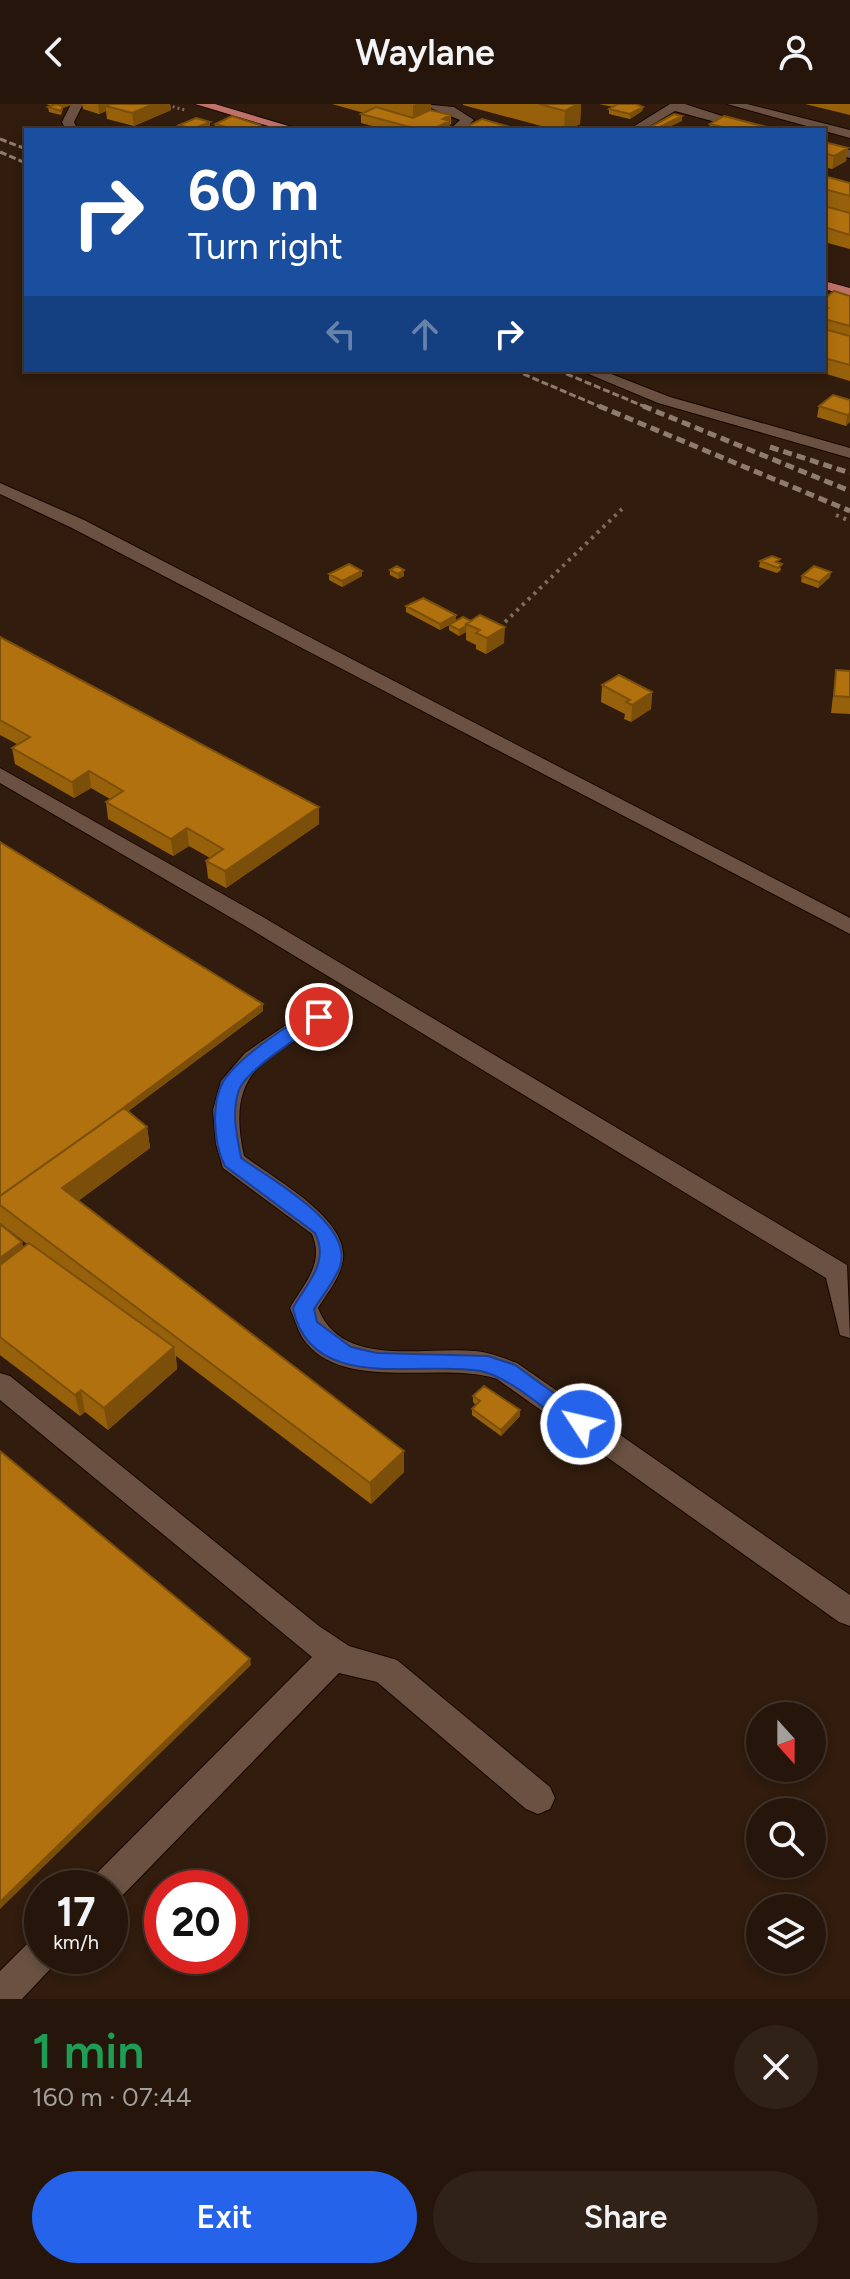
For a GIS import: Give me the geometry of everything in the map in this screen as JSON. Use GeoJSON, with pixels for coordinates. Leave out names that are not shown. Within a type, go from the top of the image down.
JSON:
{"type":"FeatureCollection","features":[{"type":"Feature","properties":{"kind":"main road"},"geometry":{"type":"LineString","coordinates":[[201,104],[284,128]]}},
{"type":"Feature","properties":{"kind":"main road"},"geometry":{"type":"LineString","coordinates":[[826,286],[850,292]]}},
{"type":"Feature","properties":{"kind":"street"},"geometry":{"type":"LineString","coordinates":[[71,128],[68,122],[77,104]]}},
{"type":"Feature","properties":{"kind":"street"},"geometry":{"type":"LineString","coordinates":[[427,104],[450,110],[468,120],[458,128]]}},
{"type":"Feature","properties":{"kind":"street"},"geometry":{"type":"LineString","coordinates":[[733,104],[850,134]]}},
{"type":"Feature","properties":{"kind":"street"},"geometry":{"type":"LineString","coordinates":[[638,128],[677,106],[752,128]]}},
{"type":"Feature","properties":{"kind":"street"},"geometry":{"type":"LineString","coordinates":[[826,148],[850,154]]}},
{"type":"Feature","properties":{"kind":"street"},"geometry":{"type":"LineString","coordinates":[[592,372],[664,400],[850,453]]}},
{"type":"Feature","properties":{"kind":"street"},"geometry":{"type":"LineString","coordinates":[[0,488],[78,524],[848,921]]}},
{"type":"Feature","properties":{"kind":"street"},"geometry":{"type":"LineString","coordinates":[[0,774],[844,1264],[850,1327]]}},
{"type":"Feature","properties":{"kind":"street"},"geometry":{"type":"LineString","coordinates":[[319,1017],[290,1032],[234,1080],[228,1093],[225,1119],[232,1161],[322,1228],[330,1244],[330,1265],[304,1308],[307,1326],[345,1354],[377,1362],[480,1362],[507,1371],[850,1612]]}},
{"type":"Feature","properties":{"kind":"street"},"geometry":{"type":"LineString","coordinates":[[0,1384],[335,1655],[386,1670],[538,1798]]}},
{"type":"Feature","properties":{"kind":"street"},"geometry":{"type":"LineString","coordinates":[[124,1870],[335,1655]]}},
{"type":"Feature","properties":{"kind":"street"},"geometry":{"type":"LineString","coordinates":[[0,1996],[24,1971]]}},
{"type":"Feature","properties":{"kind":"path"},"geometry":{"type":"LineString","coordinates":[[505,622],[622,509]]}},
{"type":"Feature","properties":{"kind":"path"},"geometry":{"type":"LineString","coordinates":[[836,515],[850,521]]}},
{"type":"Feature","properties":{"kind":"building"},"geometry":{"type":"Polygon","coordinates":[[[56,104],[63,106],[61,111],[48,107],[56,104]]]}},
{"type":"Feature","properties":{"kind":"building"},"geometry":{"type":"Polygon","coordinates":[[[154,104],[132,113],[106,106],[154,104]]]}},
{"type":"Feature","properties":{"kind":"building"},"geometry":{"type":"Polygon","coordinates":[[[539,104],[578,104],[565,111],[539,104]]]}},
{"type":"Feature","properties":{"kind":"building"},"geometry":{"type":"Polygon","coordinates":[[[618,104],[643,107],[630,114],[609,109],[618,104]]]}},
{"type":"Feature","properties":{"kind":"building"},"geometry":{"type":"Polygon","coordinates":[[[376,107],[413,118],[430,110],[451,115],[443,119],[450,121],[435,128],[414,128],[361,114],[376,107]]]}},
{"type":"Feature","properties":{"kind":"building"},"geometry":{"type":"Polygon","coordinates":[[[674,114],[682,116],[658,128],[650,127],[674,114]]]}},
{"type":"Feature","properties":{"kind":"building"},"geometry":{"type":"Polygon","coordinates":[[[232,116],[260,125],[230,128],[215,124],[232,116]]]}},
{"type":"Feature","properties":{"kind":"building"},"geometry":{"type":"Polygon","coordinates":[[[724,116],[770,128],[726,128],[710,124],[724,116]]]}},
{"type":"Feature","properties":{"kind":"building"},"geometry":{"type":"Polygon","coordinates":[[[196,118],[210,122],[195,128],[179,125],[196,118]]]}},
{"type":"Feature","properties":{"kind":"building"},"geometry":{"type":"Polygon","coordinates":[[[482,119],[513,128],[463,128],[482,119]]]}},
{"type":"Feature","properties":{"kind":"building"},"geometry":{"type":"Polygon","coordinates":[[[826,142],[848,148],[834,156],[826,154],[826,142]]]}},
{"type":"Feature","properties":{"kind":"building"},"geometry":{"type":"Polygon","coordinates":[[[826,177],[850,183],[850,196],[826,190],[826,177]]]}},
{"type":"Feature","properties":{"kind":"building"},"geometry":{"type":"Polygon","coordinates":[[[826,207],[850,213],[850,235],[826,228],[826,207]]]}},
{"type":"Feature","properties":{"kind":"building"},"geometry":{"type":"Polygon","coordinates":[[[834,291],[850,296],[850,326],[826,320],[826,297],[834,291]]]}},
{"type":"Feature","properties":{"kind":"building"},"geometry":{"type":"Polygon","coordinates":[[[826,330],[850,336],[850,365],[826,359],[826,330]]]}},
{"type":"Feature","properties":{"kind":"building"},"geometry":{"type":"Polygon","coordinates":[[[833,395],[850,400],[850,413],[847,415],[819,406],[833,395]]]}},
{"type":"Feature","properties":{"kind":"building"},"geometry":{"type":"Polygon","coordinates":[[[772,556],[780,559],[776,562],[782,564],[778,568],[760,561],[772,556]]]}},
{"type":"Feature","properties":{"kind":"building"},"geometry":{"type":"Polygon","coordinates":[[[349,564],[362,571],[342,581],[329,574],[349,564]]]}},
{"type":"Feature","properties":{"kind":"building"},"geometry":{"type":"Polygon","coordinates":[[[397,566],[404,570],[398,574],[390,570],[397,566]]]}},
{"type":"Feature","properties":{"kind":"building"},"geometry":{"type":"Polygon","coordinates":[[[814,566],[831,572],[819,582],[802,576],[814,566]]]}},
{"type":"Feature","properties":{"kind":"building"},"geometry":{"type":"Polygon","coordinates":[[[423,598],[456,615],[440,624],[406,606],[423,598]]]}},
{"type":"Feature","properties":{"kind":"building"},"geometry":{"type":"Polygon","coordinates":[[[480,615],[505,627],[487,638],[476,633],[480,630],[466,624],[480,615]]]}},
{"type":"Feature","properties":{"kind":"building"},"geometry":{"type":"Polygon","coordinates":[[[463,617],[471,621],[459,630],[449,625],[463,617]]]}},
{"type":"Feature","properties":{"kind":"building"},"geometry":{"type":"Polygon","coordinates":[[[0,637],[319,807],[225,871],[206,861],[223,849],[187,828],[171,839],[106,802],[123,791],[89,771],[72,782],[12,748],[30,737],[0,720],[0,637]]]}},
{"type":"Feature","properties":{"kind":"building"},"geometry":{"type":"Polygon","coordinates":[[[836,670],[850,671],[850,697],[834,696],[836,670]]]}},
{"type":"Feature","properties":{"kind":"building"},"geometry":{"type":"Polygon","coordinates":[[[619,675],[652,692],[632,705],[626,702],[630,700],[602,685],[619,675]]]}},
{"type":"Feature","properties":{"kind":"building"},"geometry":{"type":"Polygon","coordinates":[[[0,842],[263,1004],[0,1196],[0,842]]]}},
{"type":"Feature","properties":{"kind":"building"},"geometry":{"type":"Polygon","coordinates":[[[124,1108],[147,1127],[62,1188],[404,1451],[370,1483],[0,1205],[0,1196],[124,1108]]]}},
{"type":"Feature","properties":{"kind":"building"},"geometry":{"type":"Polygon","coordinates":[[[0,1224],[22,1242],[0,1258],[0,1224]]]}},
{"type":"Feature","properties":{"kind":"building"},"geometry":{"type":"Polygon","coordinates":[[[29,1243],[174,1347],[104,1408],[81,1390],[75,1395],[0,1337],[0,1265],[29,1243]]]}},
{"type":"Feature","properties":{"kind":"building"},"geometry":{"type":"Polygon","coordinates":[[[484,1386],[520,1410],[501,1430],[472,1409],[480,1401],[473,1396],[484,1386]]]}},
{"type":"Feature","properties":{"kind":"building"},"geometry":{"type":"Polygon","coordinates":[[[0,1451],[250,1659],[33,1870],[24,1870],[24,1879],[0,1902],[0,1451]]]}},
{"type":"Feature","properties":{"kind":"railway"},"geometry":{"type":"LineString","coordinates":[[0,139],[24,148]]}},
{"type":"Feature","properties":{"kind":"railway"},"geometry":{"type":"LineString","coordinates":[[0,152],[24,162]]}},
{"type":"Feature","properties":{"kind":"railway"},"geometry":{"type":"LineString","coordinates":[[519,372],[603,408]]}},
{"type":"Feature","properties":{"kind":"railway"},"geometry":{"type":"LineString","coordinates":[[562,372],[648,408]]}},
{"type":"Feature","properties":{"kind":"railway"},"geometry":{"type":"LineString","coordinates":[[599,406],[850,511]]}},
{"type":"Feature","properties":{"kind":"railway"},"geometry":{"type":"LineString","coordinates":[[643,406],[850,491]]}},
{"type":"Feature","properties":{"kind":"railway"},"geometry":{"type":"LineString","coordinates":[[770,447],[850,473]]}},
{"type":"Feature","properties":{"kind":"route"},"geometry":{"type":"LineString","coordinates":[[319,1017],[290,1032],[234,1080],[228,1093],[225,1119],[232,1161],[242,1172],[322,1228],[330,1244],[330,1265],[304,1308],[307,1326],[345,1354],[377,1362],[480,1362],[507,1371],[581,1424]]}}]}
